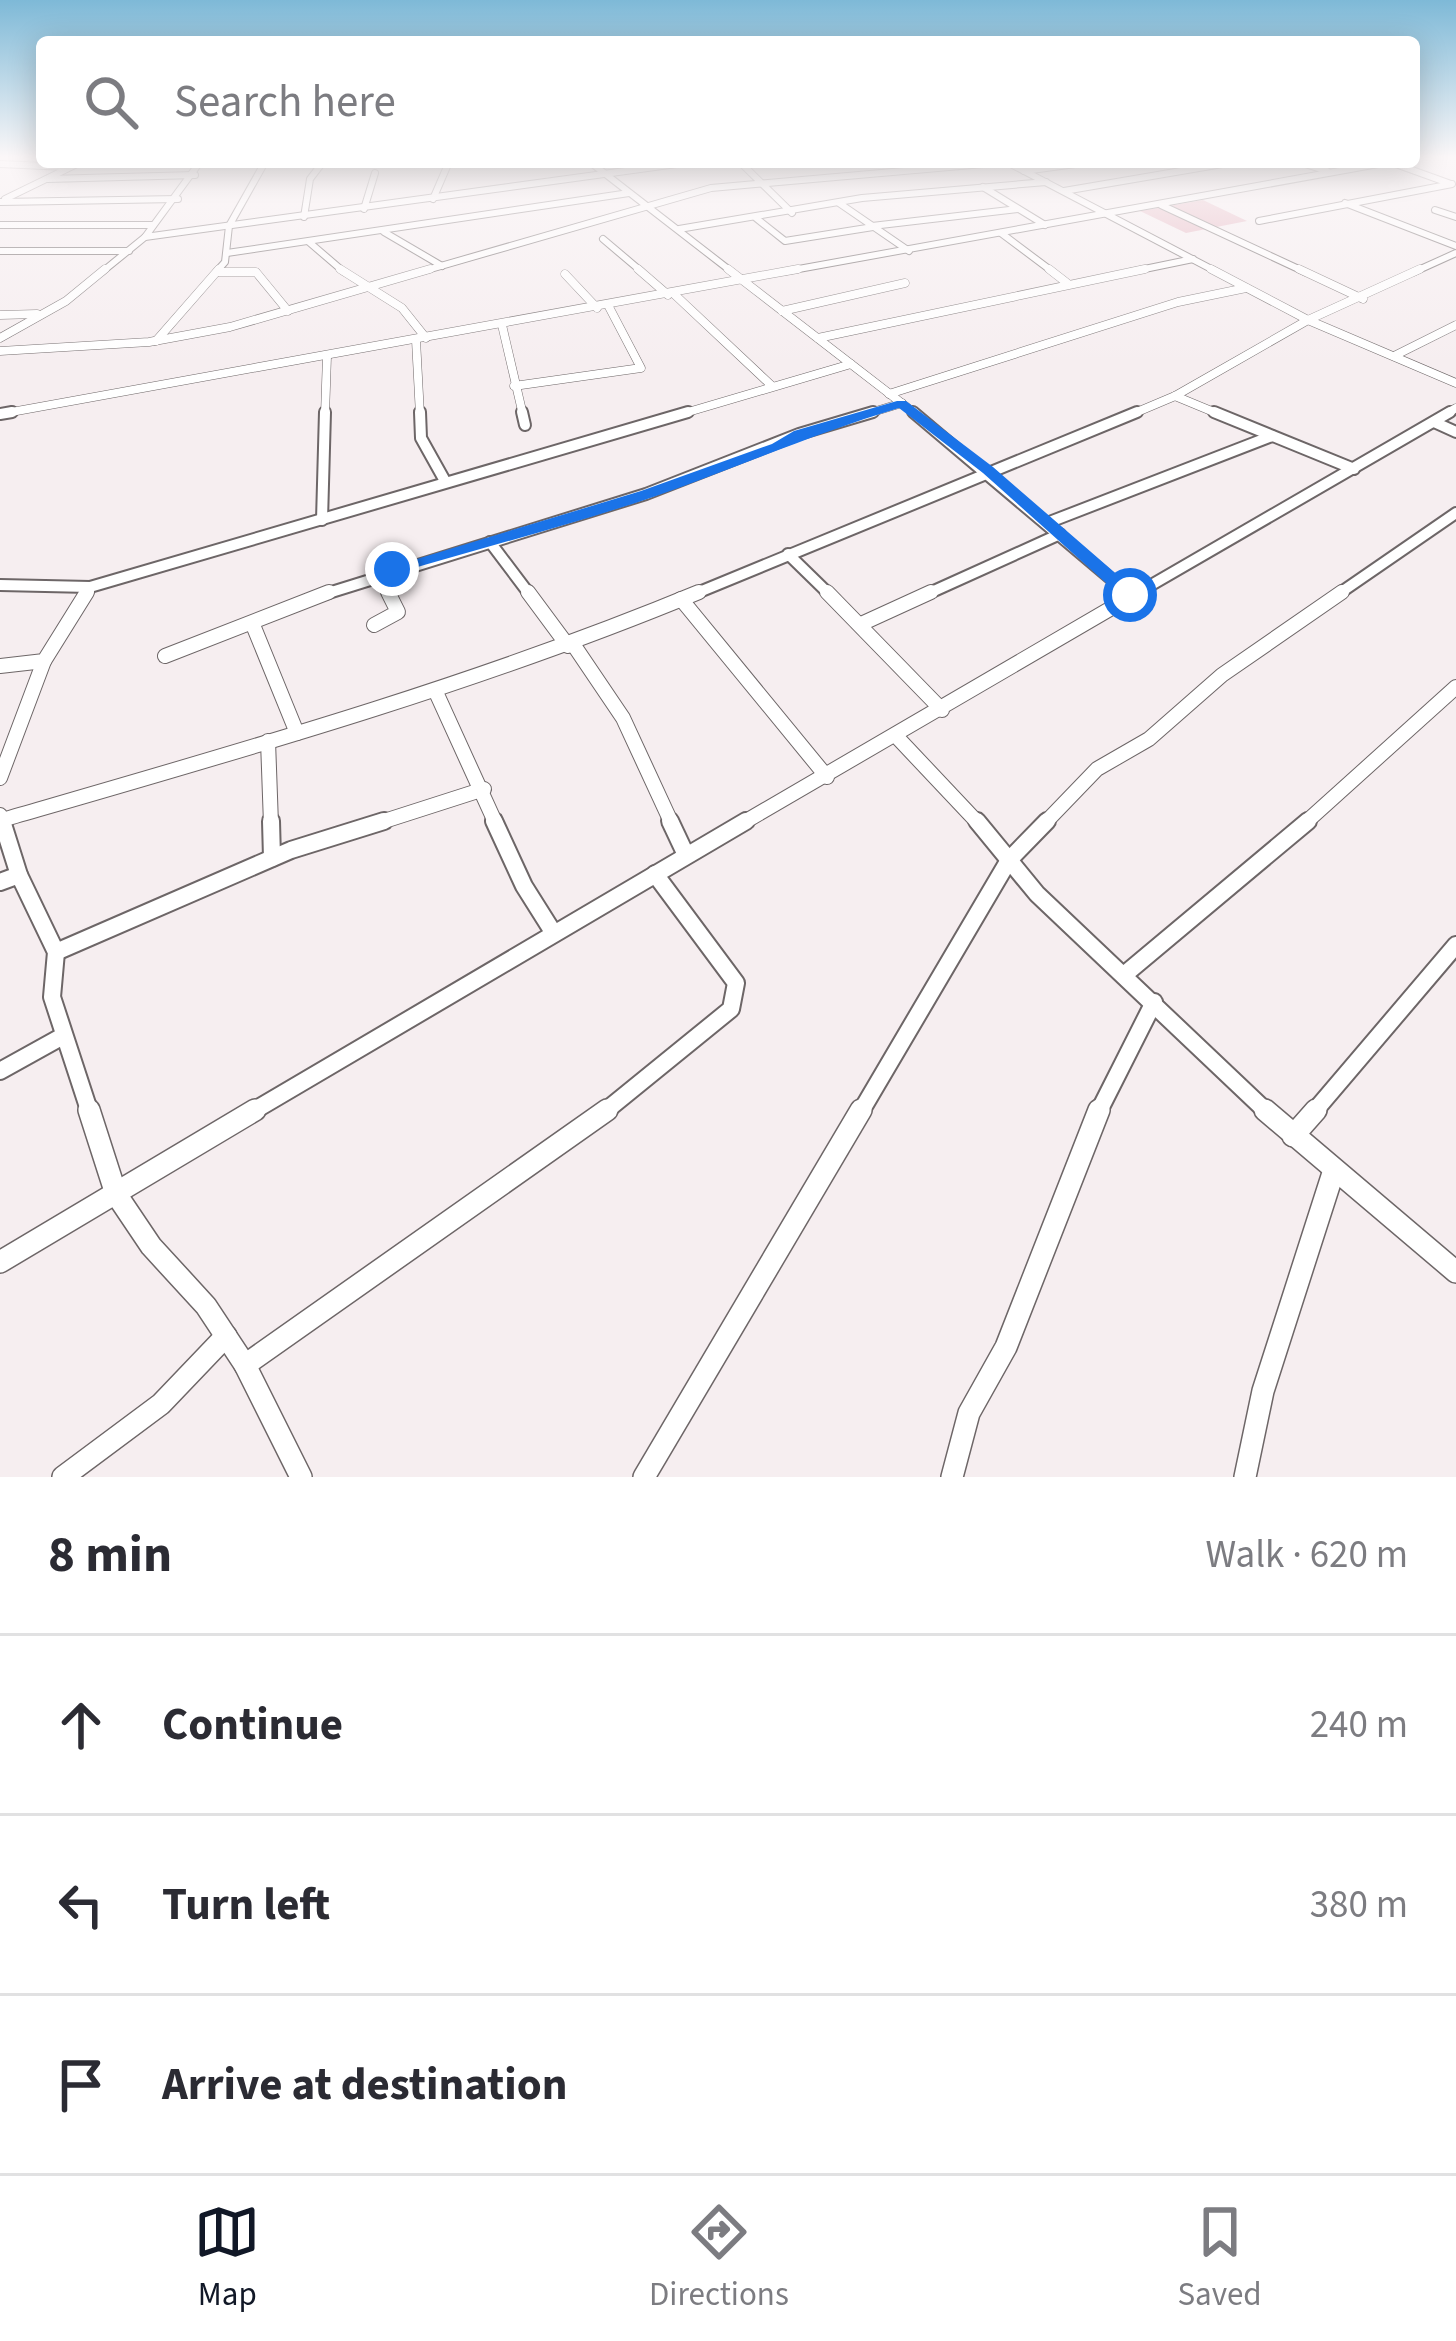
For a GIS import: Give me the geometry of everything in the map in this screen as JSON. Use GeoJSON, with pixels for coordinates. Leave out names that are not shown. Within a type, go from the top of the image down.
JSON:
{"type":"FeatureCollection","features":[{"type":"Feature","properties":{"kind":"street"},"geometry":{"type":"LineString","coordinates":[[0,338],[129,251],[152,227]]}},
{"type":"Feature","properties":{"kind":"street"},"geometry":{"type":"LineString","coordinates":[[145,237],[222,227]]}},
{"type":"Feature","properties":{"kind":"street"},"geometry":{"type":"LineString","coordinates":[[156,341],[218,272],[229,227]]}},
{"type":"Feature","properties":{"kind":"street"},"geometry":{"type":"LineString","coordinates":[[226,253],[416,227]]}},
{"type":"Feature","properties":{"kind":"street"},"geometry":{"type":"LineString","coordinates":[[0,351],[156,341],[288,311],[575,227]]}},
{"type":"Feature","properties":{"kind":"street"},"geometry":{"type":"LineString","coordinates":[[675,227],[988,470],[1130,595]]}},
{"type":"Feature","properties":{"kind":"street"},"geometry":{"type":"LineString","coordinates":[[679,230],[699,227]]}},
{"type":"Feature","properties":{"kind":"street"},"geometry":{"type":"LineString","coordinates":[[767,227],[785,241],[868,227]]}},
{"type":"Feature","properties":{"kind":"street"},"geometry":{"type":"LineString","coordinates":[[874,227],[908,250]]}},
{"type":"Feature","properties":{"kind":"street"},"geometry":{"type":"LineString","coordinates":[[0,414],[1034,227]]}},
{"type":"Feature","properties":{"kind":"street"},"geometry":{"type":"LineString","coordinates":[[1130,227],[1308,320],[1456,383]]}},
{"type":"Feature","properties":{"kind":"street"},"geometry":{"type":"LineString","coordinates":[[1209,227],[1363,299]]}},
{"type":"Feature","properties":{"kind":"street"},"geometry":{"type":"LineString","coordinates":[[1402,227],[1456,250]]}},
{"type":"Feature","properties":{"kind":"street"},"geometry":{"type":"LineString","coordinates":[[384,232],[442,266]]}},
{"type":"Feature","properties":{"kind":"street"},"geometry":{"type":"LineString","coordinates":[[1001,233],[1067,283]]}},
{"type":"Feature","properties":{"kind":"street"},"geometry":{"type":"LineString","coordinates":[[603,239],[772,386]]}},
{"type":"Feature","properties":{"kind":"street"},"geometry":{"type":"LineString","coordinates":[[309,242],[337,268],[410,314],[421,339],[421,437],[445,482]]}},
{"type":"Feature","properties":{"kind":"street"},"geometry":{"type":"LineString","coordinates":[[302,1477],[226,1336],[116,1194],[52,997],[56,952],[19,875],[1,818],[296,734],[570,645],[1175,396],[1308,320],[1363,299],[1456,250]]}},
{"type":"Feature","properties":{"kind":"street"},"geometry":{"type":"LineString","coordinates":[[0,251],[129,251]]}},
{"type":"Feature","properties":{"kind":"street"},"geometry":{"type":"LineString","coordinates":[[818,338],[1193,260]]}},
{"type":"Feature","properties":{"kind":"street"},"geometry":{"type":"LineString","coordinates":[[218,272],[256,272],[288,311]]}},
{"type":"Feature","properties":{"kind":"street"},"geometry":{"type":"LineString","coordinates":[[514,386],[640,368],[603,306],[565,274]]}},
{"type":"Feature","properties":{"kind":"street"},"geometry":{"type":"LineString","coordinates":[[782,311],[904,283]]}},
{"type":"Feature","properties":{"kind":"street"},"geometry":{"type":"LineString","coordinates":[[889,394],[1178,302],[1247,288]]}},
{"type":"Feature","properties":{"kind":"street"},"geometry":{"type":"LineString","coordinates":[[0,315],[42,314]]}},
{"type":"Feature","properties":{"kind":"street"},"geometry":{"type":"LineString","coordinates":[[502,325],[525,425]]}},
{"type":"Feature","properties":{"kind":"street"},"geometry":{"type":"LineString","coordinates":[[1394,356],[1456,325]]}},
{"type":"Feature","properties":{"kind":"street"},"geometry":{"type":"LineString","coordinates":[[322,520],[327,356]]}},
{"type":"Feature","properties":{"kind":"street"},"geometry":{"type":"LineString","coordinates":[[0,585],[89,587],[850,364]]}},
{"type":"Feature","properties":{"kind":"street"},"geometry":{"type":"LineString","coordinates":[[1175,396],[1354,469]]}},
{"type":"Feature","properties":{"kind":"street"},"geometry":{"type":"LineString","coordinates":[[165,656],[376,574],[490,542],[902,404]]}},
{"type":"Feature","properties":{"kind":"street"},"geometry":{"type":"LineString","coordinates":[[0,1262],[554,932],[1456,408]]}},
{"type":"Feature","properties":{"kind":"street"},"geometry":{"type":"LineString","coordinates":[[1434,422],[1456,432]]}},
{"type":"Feature","properties":{"kind":"street"},"geometry":{"type":"LineString","coordinates":[[1047,523],[1272,436]]}},
{"type":"Feature","properties":{"kind":"street"},"geometry":{"type":"LineString","coordinates":[[644,1477],[1009,860],[1097,770],[1149,739],[1222,675],[1456,512]]}},
{"type":"Feature","properties":{"kind":"street"},"geometry":{"type":"LineString","coordinates":[[861,624],[1060,534]]}},
{"type":"Feature","properties":{"kind":"street"},"geometry":{"type":"LineString","coordinates":[[490,542],[623,718],[686,855]]}},
{"type":"Feature","properties":{"kind":"street"},"geometry":{"type":"LineString","coordinates":[[788,554],[942,710]]}},
{"type":"Feature","properties":{"kind":"street"},"geometry":{"type":"LineString","coordinates":[[374,625],[398,613],[376,574]]}},
{"type":"Feature","properties":{"kind":"street"},"geometry":{"type":"LineString","coordinates":[[0,778],[44,661],[89,587]]}},
{"type":"Feature","properties":{"kind":"street"},"geometry":{"type":"LineString","coordinates":[[681,599],[827,777]]}},
{"type":"Feature","properties":{"kind":"street"},"geometry":{"type":"LineString","coordinates":[[253,625],[296,734]]}},
{"type":"Feature","properties":{"kind":"street"},"geometry":{"type":"LineString","coordinates":[[0,666],[44,661]]}},
{"type":"Feature","properties":{"kind":"street"},"geometry":{"type":"LineString","coordinates":[[1124,975],[1226,894],[1456,687]]}},
{"type":"Feature","properties":{"kind":"street"},"geometry":{"type":"LineString","coordinates":[[435,690],[524,886],[554,932]]}},
{"type":"Feature","properties":{"kind":"street"},"geometry":{"type":"LineString","coordinates":[[896,736],[1037,894],[1293,1136],[1456,1272]]}},
{"type":"Feature","properties":{"kind":"street"},"geometry":{"type":"LineString","coordinates":[[268,741],[272,858]]}},
{"type":"Feature","properties":{"kind":"street"},"geometry":{"type":"LineString","coordinates":[[56,952],[272,858],[484,790]]}},
{"type":"Feature","properties":{"kind":"street"},"geometry":{"type":"LineString","coordinates":[[245,1365],[618,1102],[731,1009],[736,983],[655,874]]}},
{"type":"Feature","properties":{"kind":"street"},"geometry":{"type":"LineString","coordinates":[[0,882],[19,875]]}},
{"type":"Feature","properties":{"kind":"street"},"geometry":{"type":"LineString","coordinates":[[1293,1136],[1456,945]]}},
{"type":"Feature","properties":{"kind":"street"},"geometry":{"type":"LineString","coordinates":[[952,1477],[969,1413],[1006,1347],[1108,1088],[1154,1002]]}},
{"type":"Feature","properties":{"kind":"street"},"geometry":{"type":"LineString","coordinates":[[0,1071],[63,1036]]}},
{"type":"Feature","properties":{"kind":"street"},"geometry":{"type":"LineString","coordinates":[[1245,1477],[1263,1390],[1334,1170]]}},
{"type":"Feature","properties":{"kind":"street"},"geometry":{"type":"LineString","coordinates":[[62,1477],[161,1404],[226,1336]]}},
{"type":"Feature","properties":{"kind":"shaded area"},"geometry":{"type":"Polygon","coordinates":[[[1173,227],[1217,227],[1186,233],[1173,227]]]}},
{"type":"Feature","properties":{"kind":"route"},"geometry":{"type":"LineString","coordinates":[[392,569],[646,494],[777,447],[799,434],[902,404],[988,470],[1130,595]]}}]}
